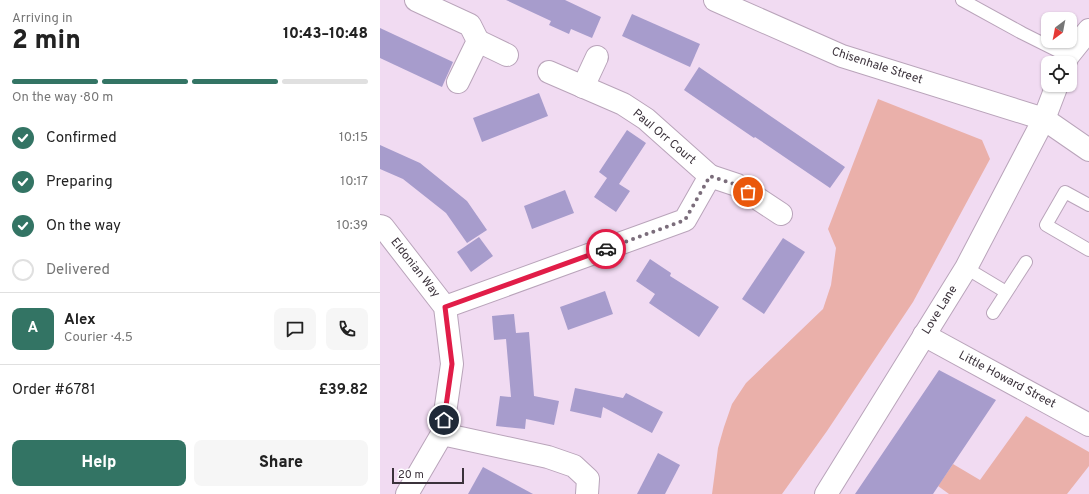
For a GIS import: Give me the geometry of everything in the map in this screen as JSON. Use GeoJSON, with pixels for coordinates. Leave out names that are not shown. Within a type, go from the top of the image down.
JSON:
{"type":"FeatureCollection","features":[{"type":"Feature","properties":{"kind":"street"},"geometry":{"type":"LineString","coordinates":[[416,0],[470,25],[478,41],[507,55]]}},
{"type":"Feature","properties":{"kind":"street","name":"Chisenhale Street"},"geometry":{"type":"LineString","coordinates":[[715,0],[842,56],[1044,119],[1089,150]]}},
{"type":"Feature","properties":{"kind":"street"},"geometry":{"type":"LineString","coordinates":[[1068,56],[1089,30]]}},
{"type":"Feature","properties":{"kind":"street"},"geometry":{"type":"LineString","coordinates":[[458,82],[478,41]]}},
{"type":"Feature","properties":{"kind":"street"},"geometry":{"type":"LineString","coordinates":[[583,87],[596,57]]}},
{"type":"Feature","properties":{"kind":"street","name":"Paul Orr Court"},"geometry":{"type":"LineString","coordinates":[[549,72],[623,104],[646,119],[710,176],[737,185],[781,214]]}},
{"type":"Feature","properties":{"kind":"street","name":"Love Lane"},"geometry":{"type":"LineString","coordinates":[[826,494],[966,268],[1044,119],[1054,92]]}},
{"type":"Feature","properties":{"kind":"street"},"geometry":{"type":"LineString","coordinates":[[445,307],[685,220],[710,176]]}},
{"type":"Feature","properties":{"kind":"street","name":"Eldonian Way"},"geometry":{"type":"LineString","coordinates":[[380,226],[383,227],[445,307],[452,364],[442,434],[407,494]]}},
{"type":"Feature","properties":{"kind":"street","name":"Little Howard Street"},"geometry":{"type":"LineString","coordinates":[[924,335],[1089,425]]}},
{"type":"Feature","properties":{"kind":"street"},"geometry":{"type":"LineString","coordinates":[[442,434],[548,457],[574,466],[588,479],[587,494]]}},
{"type":"Feature","properties":{"kind":"lane"},"geometry":{"type":"LineString","coordinates":[[962,0],[1061,56]]}},
{"type":"Feature","properties":{"kind":"lane"},"geometry":{"type":"LineString","coordinates":[[1089,205],[1065,192],[1046,224],[1089,250]]}},
{"type":"Feature","properties":{"kind":"lane"},"geometry":{"type":"LineString","coordinates":[[993,312],[1026,262]]}},
{"type":"Feature","properties":{"kind":"lane"},"geometry":{"type":"LineString","coordinates":[[966,268],[1006,292]]}},
{"type":"Feature","properties":{"kind":"shaded area"},"geometry":{"type":"Polygon","coordinates":[[[878,99],[982,140],[990,159],[913,302],[827,431],[782,494],[712,494],[718,448],[732,404],[746,383],[823,309],[831,285],[836,248],[828,229],[878,99]]]}},
{"type":"Feature","properties":{"kind":"shaded area"},"geometry":{"type":"Polygon","coordinates":[[[1026,416],[1089,452],[1089,466],[1067,494],[949,494],[938,486],[953,464],[980,480],[1026,416]]]}},
{"type":"Feature","properties":{"kind":"building"},"geometry":{"type":"Polygon","coordinates":[[[506,0],[565,0],[601,17],[592,38],[571,29],[569,34],[549,25],[551,21],[506,0]]]}},
{"type":"Feature","properties":{"kind":"building"},"geometry":{"type":"Polygon","coordinates":[[[632,14],[700,44],[690,67],[622,36],[632,14]]]}},
{"type":"Feature","properties":{"kind":"building"},"geometry":{"type":"Polygon","coordinates":[[[380,28],[453,62],[442,87],[380,58],[380,28]]]}},
{"type":"Feature","properties":{"kind":"building"},"geometry":{"type":"Polygon","coordinates":[[[699,67],[845,167],[830,188],[684,90],[699,67]]]}},
{"type":"Feature","properties":{"kind":"building"},"geometry":{"type":"Polygon","coordinates":[[[539,93],[548,116],[482,142],[473,118],[539,93]]]}},
{"type":"Feature","properties":{"kind":"building"},"geometry":{"type":"Polygon","coordinates":[[[627,130],[646,143],[619,184],[630,191],[616,212],[594,197],[607,178],[599,172],[627,130]]]}},
{"type":"Feature","properties":{"kind":"building"},"geometry":{"type":"Polygon","coordinates":[[[380,145],[420,163],[467,201],[487,230],[467,243],[446,213],[403,179],[380,169],[380,145]]]}},
{"type":"Feature","properties":{"kind":"building"},"geometry":{"type":"Polygon","coordinates":[[[565,190],[574,213],[532,229],[524,206],[565,190]]]}},
{"type":"Feature","properties":{"kind":"building"},"geometry":{"type":"Polygon","coordinates":[[[479,237],[493,256],[471,272],[457,252],[479,237]]]}},
{"type":"Feature","properties":{"kind":"building"},"geometry":{"type":"Polygon","coordinates":[[[783,238],[805,252],[764,314],[742,299],[783,238]]]}},
{"type":"Feature","properties":{"kind":"building"},"geometry":{"type":"Polygon","coordinates":[[[650,259],[671,273],[670,276],[719,307],[699,337],[649,303],[655,294],[636,281],[650,259]]]}},
{"type":"Feature","properties":{"kind":"building"},"geometry":{"type":"Polygon","coordinates":[[[605,291],[613,314],[568,330],[560,307],[605,291]]]}},
{"type":"Feature","properties":{"kind":"building"},"geometry":{"type":"Polygon","coordinates":[[[514,314],[516,333],[529,332],[534,396],[559,401],[554,425],[526,419],[525,429],[496,426],[500,396],[511,397],[506,339],[494,340],[492,316],[514,314]]]}},
{"type":"Feature","properties":{"kind":"building"},"geometry":{"type":"Polygon","coordinates":[[[939,370],[996,400],[933,494],[855,494],[939,370]]]}},
{"type":"Feature","properties":{"kind":"building"},"geometry":{"type":"Polygon","coordinates":[[[575,388],[623,398],[626,393],[663,412],[652,433],[603,407],[601,418],[570,411],[575,388]]]}},
{"type":"Feature","properties":{"kind":"building"},"geometry":{"type":"Polygon","coordinates":[[[658,453],[680,465],[665,494],[637,494],[658,453]]]}},
{"type":"Feature","properties":{"kind":"building"},"geometry":{"type":"Polygon","coordinates":[[[483,467],[533,494],[468,494],[483,467]]]}},
{"type":"Feature","properties":{"kind":"way so far"},"geometry":{"type":"LineString","coordinates":[[606,249],[685,220],[710,176],[737,185],[748,192]]}},
{"type":"Feature","properties":{"kind":"route"},"geometry":{"type":"LineString","coordinates":[[444,420],[452,364],[445,307],[606,249]]}}]}
